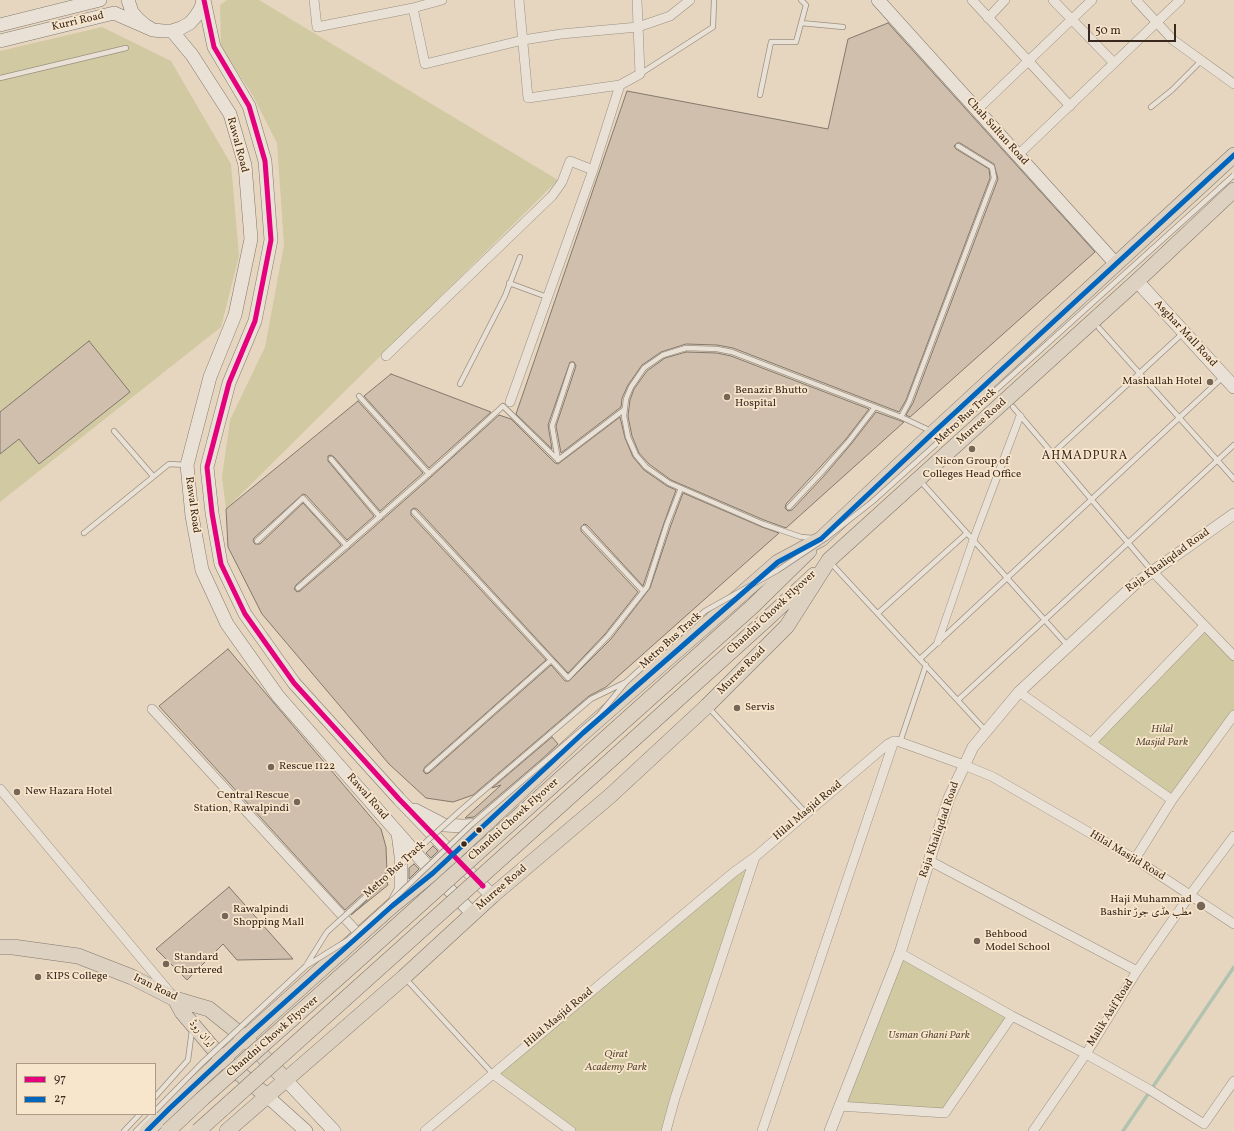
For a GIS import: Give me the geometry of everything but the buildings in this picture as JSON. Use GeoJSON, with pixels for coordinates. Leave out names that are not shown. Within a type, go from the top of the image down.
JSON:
{"type":"FeatureCollection","features":[{"type":"Feature","properties":{"kind":"main road","name":"Kurri Road"},"geometry":{"type":"LineString","coordinates":[[0,25],[100,0]]}},
{"type":"Feature","properties":{"kind":"main road"},"geometry":{"type":"LineString","coordinates":[[128,0],[132,12],[145,26],[154,30],[163,31],[172,31],[182,28],[190,23],[201,8],[203,0]]}},
{"type":"Feature","properties":{"kind":"main road","name":"Rawal Road"},"geometry":{"type":"LineString","coordinates":[[203,0],[214,47],[249,106],[265,161],[271,240],[255,321],[229,383],[207,467],[212,513],[221,564],[245,614],[294,683],[398,799],[453,854],[492,896]]}},
{"type":"Feature","properties":{"kind":"main road","name":"Chah Sultan Road"},"geometry":{"type":"LineString","coordinates":[[878,0],[1116,264]]}},
{"type":"Feature","properties":{"kind":"main road","name":"Kurri Road"},"geometry":{"type":"LineString","coordinates":[[0,41],[114,13],[154,30]]}},
{"type":"Feature","properties":{"kind":"main road","name":"Rawal Road"},"geometry":{"type":"LineString","coordinates":[[172,31],[192,55],[230,114],[245,164],[251,239],[235,315],[210,377],[187,465],[192,516],[202,570],[227,624],[278,696],[433,873],[472,913]]}},
{"type":"Feature","properties":{"kind":"main road"},"geometry":{"type":"LineString","coordinates":[[148,1131],[170,1108],[245,1038],[392,906],[433,873],[583,733],[778,562],[821,539],[934,432],[1234,155]]}},
{"type":"Feature","properties":{"kind":"main road","name":"Murree Road"},"geometry":{"type":"LineString","coordinates":[[227,1131],[404,977],[472,913],[610,796],[707,706],[787,626],[829,560],[1234,190]]}},
{"type":"Feature","properties":{"kind":"main road","name":"Asghar Mall Road"},"geometry":{"type":"LineString","coordinates":[[1136,281],[1234,387]]}},
{"type":"Feature","properties":{"kind":"main road","name":"Chandni Chowk Flyover"},"geometry":{"type":"LineString","coordinates":[[168,1131],[202,1098],[354,964],[753,606],[821,539]]}},
{"type":"Feature","properties":{"kind":"main road","name":"Chandni Chowk Flyover"},"geometry":{"type":"LineString","coordinates":[[198,1131],[767,619],[829,560]]}},
{"type":"Feature","properties":{"kind":"main road"},"geometry":{"type":"LineString","coordinates":[[398,799],[444,825],[485,825]]}},
{"type":"Feature","properties":{"kind":"main road"},"geometry":{"type":"LineString","coordinates":[[392,906],[401,890],[401,856],[398,833]]}},
{"type":"Feature","properties":{"kind":"main road","name":"Iran Road"},"geometry":{"type":"LineString","coordinates":[[0,947],[14,947],[78,956],[132,976],[175,999],[209,1009],[245,1038],[286,1080]]}},
{"type":"Feature","properties":{"kind":"main road","name":"ایران روڈ"},"geometry":{"type":"LineString","coordinates":[[175,999],[182,1012],[223,1060],[267,1096]]}},
{"type":"Feature","properties":{"kind":"main road"},"geometry":{"type":"LineString","coordinates":[[286,1080],[334,1131]]}},
{"type":"Feature","properties":{"kind":"main road"},"geometry":{"type":"LineString","coordinates":[[267,1096],[306,1131]]}},
{"type":"Feature","properties":{"kind":"main road"},"geometry":{"type":"LineString","coordinates":[[170,1108],[178,1109],[193,1116],[199,1122],[203,1131]]}},
{"type":"Feature","properties":{"kind":"street"},"geometry":{"type":"LineString","coordinates":[[314,0],[317,27],[413,8],[442,0]]}},
{"type":"Feature","properties":{"kind":"street"},"geometry":{"type":"LineString","coordinates":[[519,0],[528,98],[620,85],[640,74],[637,0]]}},
{"type":"Feature","properties":{"kind":"street"},"geometry":{"type":"LineString","coordinates":[[413,8],[425,64],[523,40],[561,34],[638,27],[670,16],[690,0]]}},
{"type":"Feature","properties":{"kind":"street"},"geometry":{"type":"LineString","coordinates":[[972,0],[1070,106]]}},
{"type":"Feature","properties":{"kind":"street"},"geometry":{"type":"LineString","coordinates":[[988,18],[1005,0]]}},
{"type":"Feature","properties":{"kind":"street"},"geometry":{"type":"LineString","coordinates":[[1053,0],[1114,64]]}},
{"type":"Feature","properties":{"kind":"street"},"geometry":{"type":"LineString","coordinates":[[977,110],[1092,0]]}},
{"type":"Feature","properties":{"kind":"street"},"geometry":{"type":"LineString","coordinates":[[1136,0],[1172,40],[1234,84]]}},
{"type":"Feature","properties":{"kind":"street"},"geometry":{"type":"LineString","coordinates":[[1018,155],[1180,0]]}},
{"type":"Feature","properties":{"kind":"street"},"geometry":{"type":"LineString","coordinates":[[510,402],[548,297],[620,85]]}},
{"type":"Feature","properties":{"kind":"street"},"geometry":{"type":"LineString","coordinates":[[386,356],[552,196],[562,182],[570,161],[592,170]]}},
{"type":"Feature","properties":{"kind":"street"},"geometry":{"type":"LineString","coordinates":[[938,642],[973,540],[1020,416]]}},
{"type":"Feature","properties":{"kind":"street","name":"Raja Khaliqdad Road"},"geometry":{"type":"LineString","coordinates":[[830,1131],[900,954],[949,798],[973,748],[1019,692],[1135,584],[1152,571],[1232,519]]}},
{"type":"Feature","properties":{"kind":"street"},"geometry":{"type":"LineString","coordinates":[[1152,571],[1234,656]]}},
{"type":"Feature","properties":{"kind":"street"},"geometry":{"type":"LineString","coordinates":[[1092,743],[1204,626]]}},
{"type":"Feature","properties":{"kind":"street"},"geometry":{"type":"LineString","coordinates":[[1019,692],[1172,800]]}},
{"type":"Feature","properties":{"kind":"street"},"geometry":{"type":"LineString","coordinates":[[152,709],[360,935]]}},
{"type":"Feature","properties":{"kind":"street"},"geometry":{"type":"LineString","coordinates":[[1135,859],[1172,800],[1234,715]]}},
{"type":"Feature","properties":{"kind":"street"},"geometry":{"type":"LineString","coordinates":[[762,1131],[897,741]]}},
{"type":"Feature","properties":{"kind":"street","name":"Hilal Masjid Road"},"geometry":{"type":"LineString","coordinates":[[425,1131],[734,872],[755,857],[888,744],[897,741],[993,777],[1135,859],[1234,924]]}},
{"type":"Feature","properties":{"kind":"street"},"geometry":{"type":"LineString","coordinates":[[0,789],[175,999]]}},
{"type":"Feature","properties":{"kind":"street","name":"Malik Asif Road"},"geometry":{"type":"LineString","coordinates":[[1033,1131],[1086,1054],[1138,971],[1190,895],[1234,836]]}},
{"type":"Feature","properties":{"kind":"street"},"geometry":{"type":"LineString","coordinates":[[666,1131],[675,1098],[755,857]]}},
{"type":"Feature","properties":{"kind":"street"},"geometry":{"type":"LineString","coordinates":[[930,861],[1138,971]]}},
{"type":"Feature","properties":{"kind":"street"},"geometry":{"type":"LineString","coordinates":[[900,954],[1150,1090],[1202,1128],[1234,1081]]}},
{"type":"Feature","properties":{"kind":"street"},"geometry":{"type":"LineString","coordinates":[[839,1106],[945,1113],[1012,1016]]}},
{"type":"Feature","properties":{"kind":"street"},"geometry":{"type":"LineString","coordinates":[[493,1074],[571,1131]]}},
{"type":"Feature","properties":{"kind":"lane"},"geometry":{"type":"LineString","coordinates":[[640,74],[713,27],[714,0]]}},
{"type":"Feature","properties":{"kind":"lane"},"geometry":{"type":"LineString","coordinates":[[760,95],[771,42],[796,42],[806,5],[801,0]]}},
{"type":"Feature","properties":{"kind":"lane"},"geometry":{"type":"LineString","coordinates":[[801,23],[843,28]]}},
{"type":"Feature","properties":{"kind":"lane"},"geometry":{"type":"LineString","coordinates":[[0,78],[126,48]]}},
{"type":"Feature","properties":{"kind":"lane"},"geometry":{"type":"LineString","coordinates":[[1151,107],[1172,90],[1201,61]]}},
{"type":"Feature","properties":{"kind":"lane"},"geometry":{"type":"LineString","coordinates":[[901,417],[909,402],[994,178],[992,167],[958,146]]}},
{"type":"Feature","properties":{"kind":"lane","name":"Metro Bus Track"},"geometry":{"type":"LineString","coordinates":[[156,1111],[202,1064],[306,966],[348,940],[402,892],[472,824],[599,715],[626,682],[705,611],[778,570],[820,542],[872,502],[1234,175]]}},
{"type":"Feature","properties":{"kind":"lane"},"geometry":{"type":"LineString","coordinates":[[460,384],[505,296],[520,256]]}},
{"type":"Feature","properties":{"kind":"lane"},"geometry":{"type":"LineString","coordinates":[[509,283],[548,297]]}},
{"type":"Feature","properties":{"kind":"lane"},"geometry":{"type":"LineString","coordinates":[[1099,328],[1234,479]]}},
{"type":"Feature","properties":{"kind":"lane"},"geometry":{"type":"LineString","coordinates":[[1052,454],[1183,332]]}},
{"type":"Feature","properties":{"kind":"lane"},"geometry":{"type":"LineString","coordinates":[[821,539],[801,537],[783,532],[669,483],[646,466],[636,454],[628,437],[624,416],[626,399],[631,387],[644,368],[663,355],[686,348],[716,349],[732,352],[901,417],[934,432]]}},
{"type":"Feature","properties":{"kind":"lane"},"geometry":{"type":"LineString","coordinates":[[558,460],[552,426],[572,364]]}},
{"type":"Feature","properties":{"kind":"lane"},"geometry":{"type":"LineString","coordinates":[[920,659],[1224,376]]}},
{"type":"Feature","properties":{"kind":"lane"},"geometry":{"type":"LineString","coordinates":[[359,396],[429,474]]}},
{"type":"Feature","properties":{"kind":"lane"},"geometry":{"type":"LineString","coordinates":[[298,588],[429,474],[503,406],[558,460]]}},
{"type":"Feature","properties":{"kind":"lane"},"geometry":{"type":"LineString","coordinates":[[790,507],[849,441],[875,407]]}},
{"type":"Feature","properties":{"kind":"lane"},"geometry":{"type":"LineString","coordinates":[[1013,408],[1152,571]]}},
{"type":"Feature","properties":{"kind":"lane"},"geometry":{"type":"LineString","coordinates":[[558,460],[625,409]]}},
{"type":"Feature","properties":{"kind":"lane"},"geometry":{"type":"LineString","coordinates":[[114,431],[153,476]]}},
{"type":"Feature","properties":{"kind":"lane"},"geometry":{"type":"LineString","coordinates":[[958,700],[1234,445]]}},
{"type":"Feature","properties":{"kind":"lane"},"geometry":{"type":"LineString","coordinates":[[331,459],[380,517]]}},
{"type":"Feature","properties":{"kind":"lane"},"geometry":{"type":"LineString","coordinates":[[84,533],[169,464],[187,465]]}},
{"type":"Feature","properties":{"kind":"lane"},"geometry":{"type":"LineString","coordinates":[[923,484],[1068,646]]}},
{"type":"Feature","properties":{"kind":"lane"},"geometry":{"type":"LineString","coordinates":[[414,512],[568,678],[608,636],[647,586],[667,524],[681,488]]}},
{"type":"Feature","properties":{"kind":"lane"},"geometry":{"type":"LineString","coordinates":[[257,541],[303,498],[347,546]]}},
{"type":"Feature","properties":{"kind":"lane"},"geometry":{"type":"LineString","coordinates":[[584,528],[643,591]]}},
{"type":"Feature","properties":{"kind":"lane"},"geometry":{"type":"LineString","coordinates":[[878,613],[966,533]]}},
{"type":"Feature","properties":{"kind":"lane"},"geometry":{"type":"LineString","coordinates":[[829,560],[986,731]]}},
{"type":"Feature","properties":{"kind":"lane"},"geometry":{"type":"LineString","coordinates":[[427,770],[552,660]]}},
{"type":"Feature","properties":{"kind":"lane"},"geometry":{"type":"LineString","coordinates":[[897,741],[926,665]]}},
{"type":"Feature","properties":{"kind":"lane","name":"Metro Bus Track"},"geometry":{"type":"LineString","coordinates":[[306,966],[327,932],[461,810],[591,699],[626,682]]}},
{"type":"Feature","properties":{"kind":"lane"},"geometry":{"type":"LineString","coordinates":[[707,706],[806,813]]}},
{"type":"Feature","properties":{"kind":"lane"},"geometry":{"type":"LineString","coordinates":[[404,977],[493,1074]]}},
{"type":"Feature","properties":{"kind":"lane"},"geometry":{"type":"LineString","coordinates":[[156,1096],[188,1060],[192,1024]]}},
{"type":"Feature","properties":{"kind":"lane"},"geometry":{"type":"LineString","coordinates":[[124,1131],[139,1115]]}},
{"type":"Feature","properties":{"kind":"lane"},"geometry":{"type":"LineString","coordinates":[[136,1131],[151,1115]]}},
{"type":"Feature","properties":{"kind":"green space"},"geometry":{"type":"Polygon","coordinates":[[[227,0],[259,0],[558,180],[226,509],[222,477],[230,420],[265,347],[284,245],[277,143],[252,94],[221,47],[220,5],[227,0]]]}},
{"type":"Feature","properties":{"kind":"green space"},"geometry":{"type":"Polygon","coordinates":[[[102,27],[171,61],[231,164],[239,256],[221,327],[0,502],[0,51],[102,27]]]}},
{"type":"Feature","properties":{"kind":"green space","name":"Hilal Masjid Park"},"geometry":{"type":"Polygon","coordinates":[[[1204,626],[1234,656],[1234,715],[1172,800],[1091,743],[1204,626]]]}},
{"type":"Feature","properties":{"kind":"green space","name":"Qirat Academy Park"},"geometry":{"type":"Polygon","coordinates":[[[755,857],[667,1131],[571,1131],[493,1074],[755,857]]]}},
{"type":"Feature","properties":{"kind":"green space","name":"Usman Ghani Park"},"geometry":{"type":"Polygon","coordinates":[[[902,957],[1012,1016],[945,1113],[839,1106],[902,957]]]}},
{"type":"Feature","properties":{"kind":"waterway"},"geometry":{"type":"LineString","coordinates":[[1123,1131],[1234,967]]}},
{"type":"Feature","properties":{"kind":"transit line","name":"97"},"geometry":{"type":"LineString","coordinates":[[204,0],[214,47],[249,106],[265,161],[271,240],[255,321],[229,383],[207,467],[212,513],[221,564],[245,614],[294,683],[399,799],[483,886]]}},
{"type":"Feature","properties":{"kind":"transit line","name":"27"},"geometry":{"type":"LineString","coordinates":[[147,1131],[245,1038],[392,906],[433,873],[583,733],[778,562],[821,539],[934,432],[1234,155]]}},
{"type":"Feature","properties":{"kind":"place","name":"Mashallah Hotel"},"geometry":{"type":"Point","coordinates":[1210,382]}},
{"type":"Feature","properties":{"kind":"place","name":"Benazir Bhutto Hospital"},"geometry":{"type":"Point","coordinates":[727,397]}},
{"type":"Feature","properties":{"kind":"place","name":"Nicon Group of Colleges Head Office"},"geometry":{"type":"Point","coordinates":[972,449]}},
{"type":"Feature","properties":{"kind":"place","name":"Servis"},"geometry":{"type":"Point","coordinates":[737,708]}},
{"type":"Feature","properties":{"kind":"place","name":"Rescue 1122"},"geometry":{"type":"Point","coordinates":[271,767]}},
{"type":"Feature","properties":{"kind":"place","name":"New Hazara Hotel"},"geometry":{"type":"Point","coordinates":[17,792]}},
{"type":"Feature","properties":{"kind":"place","name":"Central Rescue Station, Rawalpindi"},"geometry":{"type":"Point","coordinates":[297,802]}},
{"type":"Feature","properties":{"kind":"place","name":"Haji Muhammad Bashir مطب ہڈی جوڑ"},"geometry":{"type":"Point","coordinates":[1201,906]}},
{"type":"Feature","properties":{"kind":"place","name":"Rawalpindi Shopping Mall"},"geometry":{"type":"Point","coordinates":[225,916]}},
{"type":"Feature","properties":{"kind":"place","name":"Behbood Model School"},"geometry":{"type":"Point","coordinates":[977,941]}},
{"type":"Feature","properties":{"kind":"place","name":"Standard Chartered"},"geometry":{"type":"Point","coordinates":[166,964]}},
{"type":"Feature","properties":{"kind":"place","name":"KIPS College"},"geometry":{"type":"Point","coordinates":[38,977]}},
{"type":"Feature","properties":{"kind":"district","name":"AHMADPURA"},"geometry":{"type":"Point","coordinates":[1085,457]}}]}
